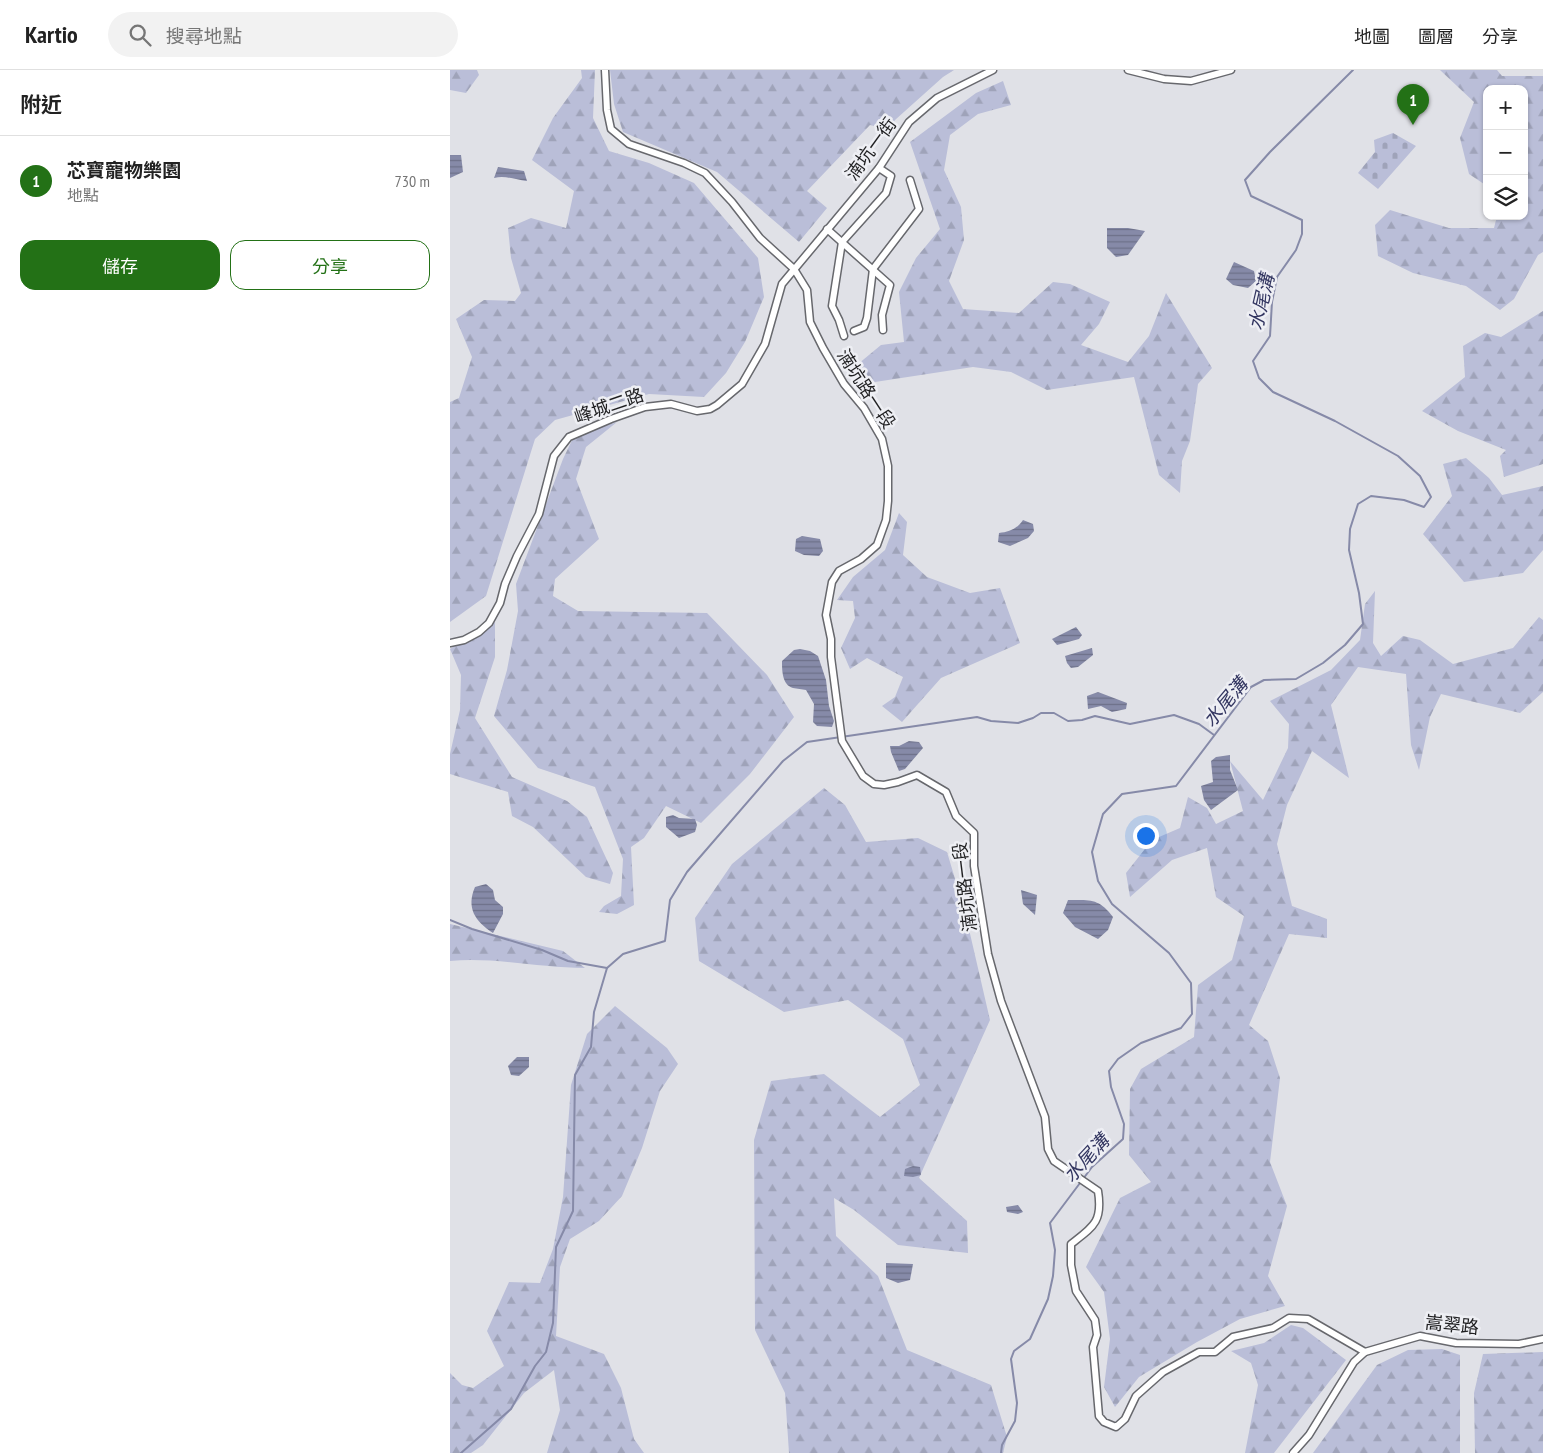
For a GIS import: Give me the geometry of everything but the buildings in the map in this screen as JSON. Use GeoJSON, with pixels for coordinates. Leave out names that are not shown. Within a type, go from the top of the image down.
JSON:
{"type":"FeatureCollection","features":[{"type":"Feature","properties":{"kind":"street","name":"湳坑路一段"},"geometry":{"type":"LineString","coordinates":[[605,70],[607,110],[612,128],[628,144],[684,163],[706,173],[760,238],[794,269],[807,290],[810,322],[822,348],[844,384],[864,408],[882,439],[888,466],[886,520],[877,545],[861,559],[839,570],[832,582],[826,615],[831,639],[831,657],[842,741],[863,776],[874,784],[884,785],[917,775],[946,792],[956,816],[974,833],[974,866],[988,954],[1001,1001],[1045,1117],[1048,1149],[1054,1161],[1098,1191],[1100,1205],[1095,1225],[1071,1244],[1071,1265],[1076,1291],[1095,1320],[1098,1336],[1093,1348],[1099,1416],[1104,1422],[1116,1427],[1125,1419],[1136,1396],[1163,1372],[1199,1352],[1214,1352],[1233,1336],[1273,1328],[1289,1318],[1308,1319],[1365,1352]]}},
{"type":"Feature","properties":{"kind":"street","name":"湳坑一街"},"geometry":{"type":"LineString","coordinates":[[794,269],[879,168],[908,122],[937,98],[993,70]]}},
{"type":"Feature","properties":{"kind":"street"},"geometry":{"type":"LineString","coordinates":[[1128,70],[1164,79],[1191,81],[1231,70]]}},
{"type":"Feature","properties":{"kind":"street"},"geometry":{"type":"LineString","coordinates":[[844,336],[832,306],[842,242],[886,193],[892,176],[879,168]]}},
{"type":"Feature","properties":{"kind":"street"},"geometry":{"type":"LineString","coordinates":[[854,331],[864,327],[867,318],[872,269],[919,209],[910,180]]}},
{"type":"Feature","properties":{"kind":"street"},"geometry":{"type":"LineString","coordinates":[[827,229],[890,285],[882,315],[883,330]]}},
{"type":"Feature","properties":{"kind":"street","name":"峰城二路"},"geometry":{"type":"LineString","coordinates":[[450,643],[464,640],[479,632],[489,623],[500,603],[517,556],[539,514],[554,456],[569,436],[645,407],[671,404],[697,411],[710,409],[717,405],[742,384],[765,344],[782,284],[794,269]]}},
{"type":"Feature","properties":{"kind":"street","name":"嵩翠路"},"geometry":{"type":"LineString","coordinates":[[1365,1352],[1420,1336],[1456,1343],[1519,1344],[1543,1339]]}},
{"type":"Feature","properties":{"kind":"street"},"geometry":{"type":"LineString","coordinates":[[1293,1453],[1309,1435],[1354,1362],[1365,1352]]}},
{"type":"Feature","properties":{"kind":"green space"},"geometry":{"type":"Polygon","coordinates":[[[450,70],[477,70],[479,75],[466,93],[450,90],[450,70]]]}},
{"type":"Feature","properties":{"kind":"green space"},"geometry":{"type":"Polygon","coordinates":[[[581,70],[595,70],[593,118],[609,151],[649,163],[694,183],[758,258],[764,297],[745,342],[726,373],[704,397],[649,394],[555,420],[535,439],[486,596],[450,622],[450,402],[459,398],[472,357],[456,319],[484,300],[515,301],[521,293],[511,258],[508,228],[531,218],[566,228],[574,191],[532,160],[553,118],[582,78],[581,70]]]}},
{"type":"Feature","properties":{"kind":"green space"},"geometry":{"type":"Polygon","coordinates":[[[610,70],[954,70],[943,77],[895,120],[890,130],[870,125],[807,191],[827,208],[799,242],[717,172],[623,132],[614,104],[610,70]]]}},
{"type":"Feature","properties":{"kind":"green space"},"geometry":{"type":"Polygon","coordinates":[[[1440,70],[1497,70],[1502,76],[1543,76],[1543,252],[1538,255],[1514,299],[1500,310],[1466,286],[1413,273],[1378,256],[1375,225],[1390,210],[1449,228],[1494,228],[1496,220],[1528,220],[1528,85],[1483,85],[1483,183],[1469,174],[1460,138],[1474,102],[1440,70]]]}},
{"type":"Feature","properties":{"kind":"green space"},"geometry":{"type":"Polygon","coordinates":[[[1003,81],[1011,105],[978,114],[950,135],[944,170],[961,207],[964,240],[949,281],[963,309],[1019,313],[1053,282],[1070,284],[1110,302],[1099,324],[1081,345],[1128,362],[1149,336],[1166,293],[1212,368],[1198,384],[1190,441],[1182,461],[1180,493],[1159,475],[1134,377],[1047,390],[1011,372],[973,367],[875,382],[852,369],[881,345],[904,342],[899,292],[916,258],[940,229],[910,142],[976,93],[1003,81]]]}},
{"type":"Feature","properties":{"kind":"green space"},"geometry":{"type":"Polygon","coordinates":[[[1393,133],[1416,146],[1378,189],[1358,173],[1375,152],[1374,140],[1393,133]]]}},
{"type":"Feature","properties":{"kind":"green space"},"geometry":{"type":"Polygon","coordinates":[[[1543,311],[1543,464],[1504,477],[1500,456],[1506,450],[1458,431],[1422,411],[1465,377],[1463,346],[1485,333],[1501,337],[1543,311]]]}},
{"type":"Feature","properties":{"kind":"green space"},"geometry":{"type":"Polygon","coordinates":[[[617,422],[586,447],[576,479],[599,539],[555,579],[553,596],[578,611],[707,613],[767,675],[794,717],[750,774],[701,823],[666,806],[644,838],[631,847],[634,905],[617,914],[599,912],[604,906],[621,896],[623,859],[595,787],[538,768],[494,716],[507,670],[518,611],[516,584],[563,459],[574,436],[617,422]]]}},
{"type":"Feature","properties":{"kind":"green space"},"geometry":{"type":"Polygon","coordinates":[[[1466,458],[1489,478],[1502,495],[1543,486],[1543,550],[1523,573],[1464,582],[1423,534],[1452,496],[1443,464],[1466,458]]]}},
{"type":"Feature","properties":{"kind":"green space"},"geometry":{"type":"Polygon","coordinates":[[[899,513],[907,522],[903,555],[927,577],[970,593],[1000,588],[1020,643],[941,678],[902,722],[882,706],[895,697],[903,677],[867,658],[850,669],[841,648],[855,618],[853,601],[837,600],[853,577],[885,550],[899,513]]]}},
{"type":"Feature","properties":{"kind":"green space"},"geometry":{"type":"Polygon","coordinates":[[[1375,591],[1373,643],[1381,656],[1403,636],[1420,640],[1453,664],[1513,648],[1539,617],[1543,620],[1543,692],[1520,713],[1441,694],[1430,717],[1419,770],[1411,745],[1406,674],[1358,667],[1331,705],[1349,778],[1312,751],[1287,805],[1277,844],[1292,906],[1327,919],[1327,938],[1289,934],[1249,1025],[1268,1041],[1280,1078],[1270,1162],[1287,1206],[1268,1276],[1285,1306],[1240,1319],[1197,1342],[1139,1377],[1115,1407],[1104,1387],[1110,1339],[1104,1292],[1086,1267],[1120,1198],[1151,1182],[1129,1155],[1130,1089],[1141,1069],[1194,1037],[1198,985],[1232,960],[1244,916],[1216,897],[1207,848],[1172,860],[1130,897],[1126,873],[1152,840],[1180,828],[1188,797],[1207,808],[1216,824],[1243,811],[1230,761],[1263,800],[1288,748],[1289,724],[1270,701],[1331,670],[1360,640],[1365,604],[1375,591]]]}},
{"type":"Feature","properties":{"kind":"green space"},"geometry":{"type":"Polygon","coordinates":[[[495,622],[495,657],[475,718],[512,777],[567,801],[587,817],[613,873],[610,884],[586,877],[533,827],[512,816],[508,792],[450,774],[450,754],[460,710],[461,675],[450,649],[495,622]]]}},
{"type":"Feature","properties":{"kind":"green space"},"geometry":{"type":"Polygon","coordinates":[[[824,788],[845,805],[866,842],[918,838],[947,852],[965,912],[990,1020],[919,1178],[967,1221],[968,1253],[898,1245],[854,1210],[834,1198],[836,1236],[878,1276],[907,1350],[991,1385],[1007,1437],[1003,1453],[789,1453],[785,1393],[755,1330],[754,1140],[771,1081],[824,1074],[880,1117],[920,1085],[903,1039],[848,1000],[784,1012],[699,961],[695,918],[732,864],[824,788]]]}},
{"type":"Feature","properties":{"kind":"green space"},"geometry":{"type":"Polygon","coordinates":[[[450,924],[563,951],[585,968],[484,960],[450,961],[450,924]]]}},
{"type":"Feature","properties":{"kind":"green space"},"geometry":{"type":"Polygon","coordinates":[[[615,1006],[667,1048],[678,1064],[660,1091],[642,1148],[622,1196],[599,1221],[570,1239],[560,1267],[556,1336],[604,1354],[621,1388],[634,1439],[644,1453],[547,1453],[560,1410],[554,1370],[524,1393],[483,1445],[471,1453],[450,1453],[450,1373],[462,1385],[473,1388],[504,1366],[487,1331],[509,1282],[540,1283],[553,1249],[563,1197],[571,1085],[587,1034],[615,1006]]]}},
{"type":"Feature","properties":{"kind":"green space"},"geometry":{"type":"Polygon","coordinates":[[[1291,1325],[1303,1328],[1346,1360],[1274,1453],[1245,1453],[1258,1385],[1251,1363],[1231,1351],[1264,1343],[1291,1325]]]}},
{"type":"Feature","properties":{"kind":"green space"},"geometry":{"type":"Polygon","coordinates":[[[1442,1349],[1460,1355],[1460,1453],[1313,1453],[1377,1365],[1408,1350],[1442,1349]]]}},
{"type":"Feature","properties":{"kind":"green space"},"geometry":{"type":"Polygon","coordinates":[[[1543,1352],[1543,1453],[1475,1453],[1474,1393],[1483,1354],[1543,1352]]]}},
{"type":"Feature","properties":{"kind":"shaded area"},"geometry":{"type":"Polygon","coordinates":[[[450,155],[461,155],[463,172],[450,178],[450,155]]]}},
{"type":"Feature","properties":{"kind":"shaded area"},"geometry":{"type":"Polygon","coordinates":[[[498,167],[524,171],[527,181],[507,177],[494,178],[498,167]]]}},
{"type":"Feature","properties":{"kind":"shaded area"},"geometry":{"type":"Polygon","coordinates":[[[1107,228],[1128,228],[1145,231],[1128,255],[1116,257],[1107,248],[1107,228]]]}},
{"type":"Feature","properties":{"kind":"shaded area"},"geometry":{"type":"Polygon","coordinates":[[[1234,262],[1254,271],[1256,281],[1248,288],[1233,285],[1226,279],[1234,262]]]}},
{"type":"Feature","properties":{"kind":"shaded area"},"geometry":{"type":"Polygon","coordinates":[[[1023,520],[1033,524],[1034,531],[1028,538],[1010,546],[998,542],[999,533],[1013,530],[1023,520]]]}},
{"type":"Feature","properties":{"kind":"shaded area"},"geometry":{"type":"Polygon","coordinates":[[[802,536],[820,539],[823,551],[819,556],[804,555],[795,551],[796,539],[802,536]]]}},
{"type":"Feature","properties":{"kind":"shaded area"},"geometry":{"type":"Polygon","coordinates":[[[1076,627],[1082,635],[1079,639],[1057,645],[1052,639],[1076,627]]]}},
{"type":"Feature","properties":{"kind":"shaded area"},"geometry":{"type":"Polygon","coordinates":[[[1092,648],[1093,655],[1078,667],[1071,668],[1067,663],[1065,656],[1092,648]]]}},
{"type":"Feature","properties":{"kind":"shaded area"},"geometry":{"type":"Polygon","coordinates":[[[794,650],[810,651],[818,656],[826,680],[829,706],[834,721],[832,727],[817,726],[813,722],[814,704],[806,690],[793,688],[785,681],[782,661],[794,650]]]}},
{"type":"Feature","properties":{"kind":"shaded area"},"geometry":{"type":"Polygon","coordinates":[[[1098,692],[1127,703],[1126,709],[1112,712],[1101,706],[1088,709],[1087,696],[1098,692]]]}},
{"type":"Feature","properties":{"kind":"shaded area"},"geometry":{"type":"Polygon","coordinates":[[[909,741],[919,742],[923,748],[905,769],[899,771],[890,746],[899,746],[909,741]]]}},
{"type":"Feature","properties":{"kind":"shaded area"},"geometry":{"type":"Polygon","coordinates":[[[1230,755],[1230,770],[1238,790],[1211,810],[1204,800],[1201,786],[1213,782],[1211,761],[1216,757],[1230,755]]]}},
{"type":"Feature","properties":{"kind":"shaded area"},"geometry":{"type":"Polygon","coordinates":[[[673,815],[679,818],[695,819],[697,825],[695,832],[679,838],[666,827],[666,817],[673,815]]]}},
{"type":"Feature","properties":{"kind":"shaded area"},"geometry":{"type":"Polygon","coordinates":[[[486,884],[493,890],[495,900],[503,907],[503,914],[493,933],[477,919],[471,901],[475,887],[486,884]]]}},
{"type":"Feature","properties":{"kind":"shaded area"},"geometry":{"type":"Polygon","coordinates":[[[1021,890],[1037,895],[1035,915],[1023,904],[1021,890]]]}},
{"type":"Feature","properties":{"kind":"shaded area"},"geometry":{"type":"Polygon","coordinates":[[[1068,900],[1094,901],[1103,906],[1113,917],[1108,930],[1098,939],[1075,927],[1063,913],[1068,900]]]}},
{"type":"Feature","properties":{"kind":"shaded area"},"geometry":{"type":"Polygon","coordinates":[[[517,1057],[529,1057],[529,1067],[519,1076],[511,1075],[508,1066],[517,1057]]]}},
{"type":"Feature","properties":{"kind":"shaded area"},"geometry":{"type":"Polygon","coordinates":[[[913,1166],[920,1167],[921,1175],[913,1177],[904,1176],[905,1169],[913,1166]]]}},
{"type":"Feature","properties":{"kind":"shaded area"},"geometry":{"type":"Polygon","coordinates":[[[1018,1205],[1023,1212],[1018,1214],[1007,1212],[1006,1207],[1018,1205]]]}},
{"type":"Feature","properties":{"kind":"shaded area"},"geometry":{"type":"Polygon","coordinates":[[[886,1263],[913,1264],[910,1280],[898,1283],[886,1278],[886,1263]]]}},
{"type":"Feature","properties":{"kind":"waterway","name":"水尾溝"},"geometry":{"type":"LineString","coordinates":[[1001,1453],[1002,1445],[1015,1421],[1017,1403],[1011,1359],[1014,1351],[1030,1339],[1048,1299],[1053,1276],[1055,1250],[1050,1223],[1092,1167],[1123,1139],[1124,1124],[1111,1087],[1109,1071],[1118,1059],[1141,1043],[1181,1028],[1192,1014],[1191,983],[1169,953],[1112,904],[1098,881],[1092,852],[1103,814],[1122,794],[1176,786],[1251,687],[1264,680],[1296,679],[1323,663],[1345,645],[1363,624],[1359,593],[1349,550],[1350,529],[1358,504],[1371,496],[1404,500],[1424,507],[1431,497],[1420,476],[1398,456],[1335,421],[1273,392],[1259,378],[1253,361],[1270,336],[1272,302],[1277,277],[1296,250],[1302,234],[1302,220],[1251,196],[1245,180],[1270,152],[1353,70]]}},
{"type":"Feature","properties":{"kind":"waterway"},"geometry":{"type":"LineString","coordinates":[[461,1453],[511,1409],[535,1366],[546,1352],[553,1323],[556,1247],[573,1211],[575,1075],[591,1047],[594,1012],[607,968],[623,954],[665,941],[670,900],[687,872],[783,761],[807,742],[977,717],[991,721],[1018,723],[1041,713],[1054,713],[1068,721],[1082,720],[1095,716],[1130,724],[1174,715],[1199,724],[1214,735]]}},
{"type":"Feature","properties":{"kind":"waterway"},"geometry":{"type":"LineString","coordinates":[[450,920],[472,929],[542,950],[568,961],[607,968]]}},
{"type":"Feature","properties":{"kind":"place","name":"芯寶寵物樂園"},"geometry":{"type":"Point","coordinates":[1413,125]}}]}
